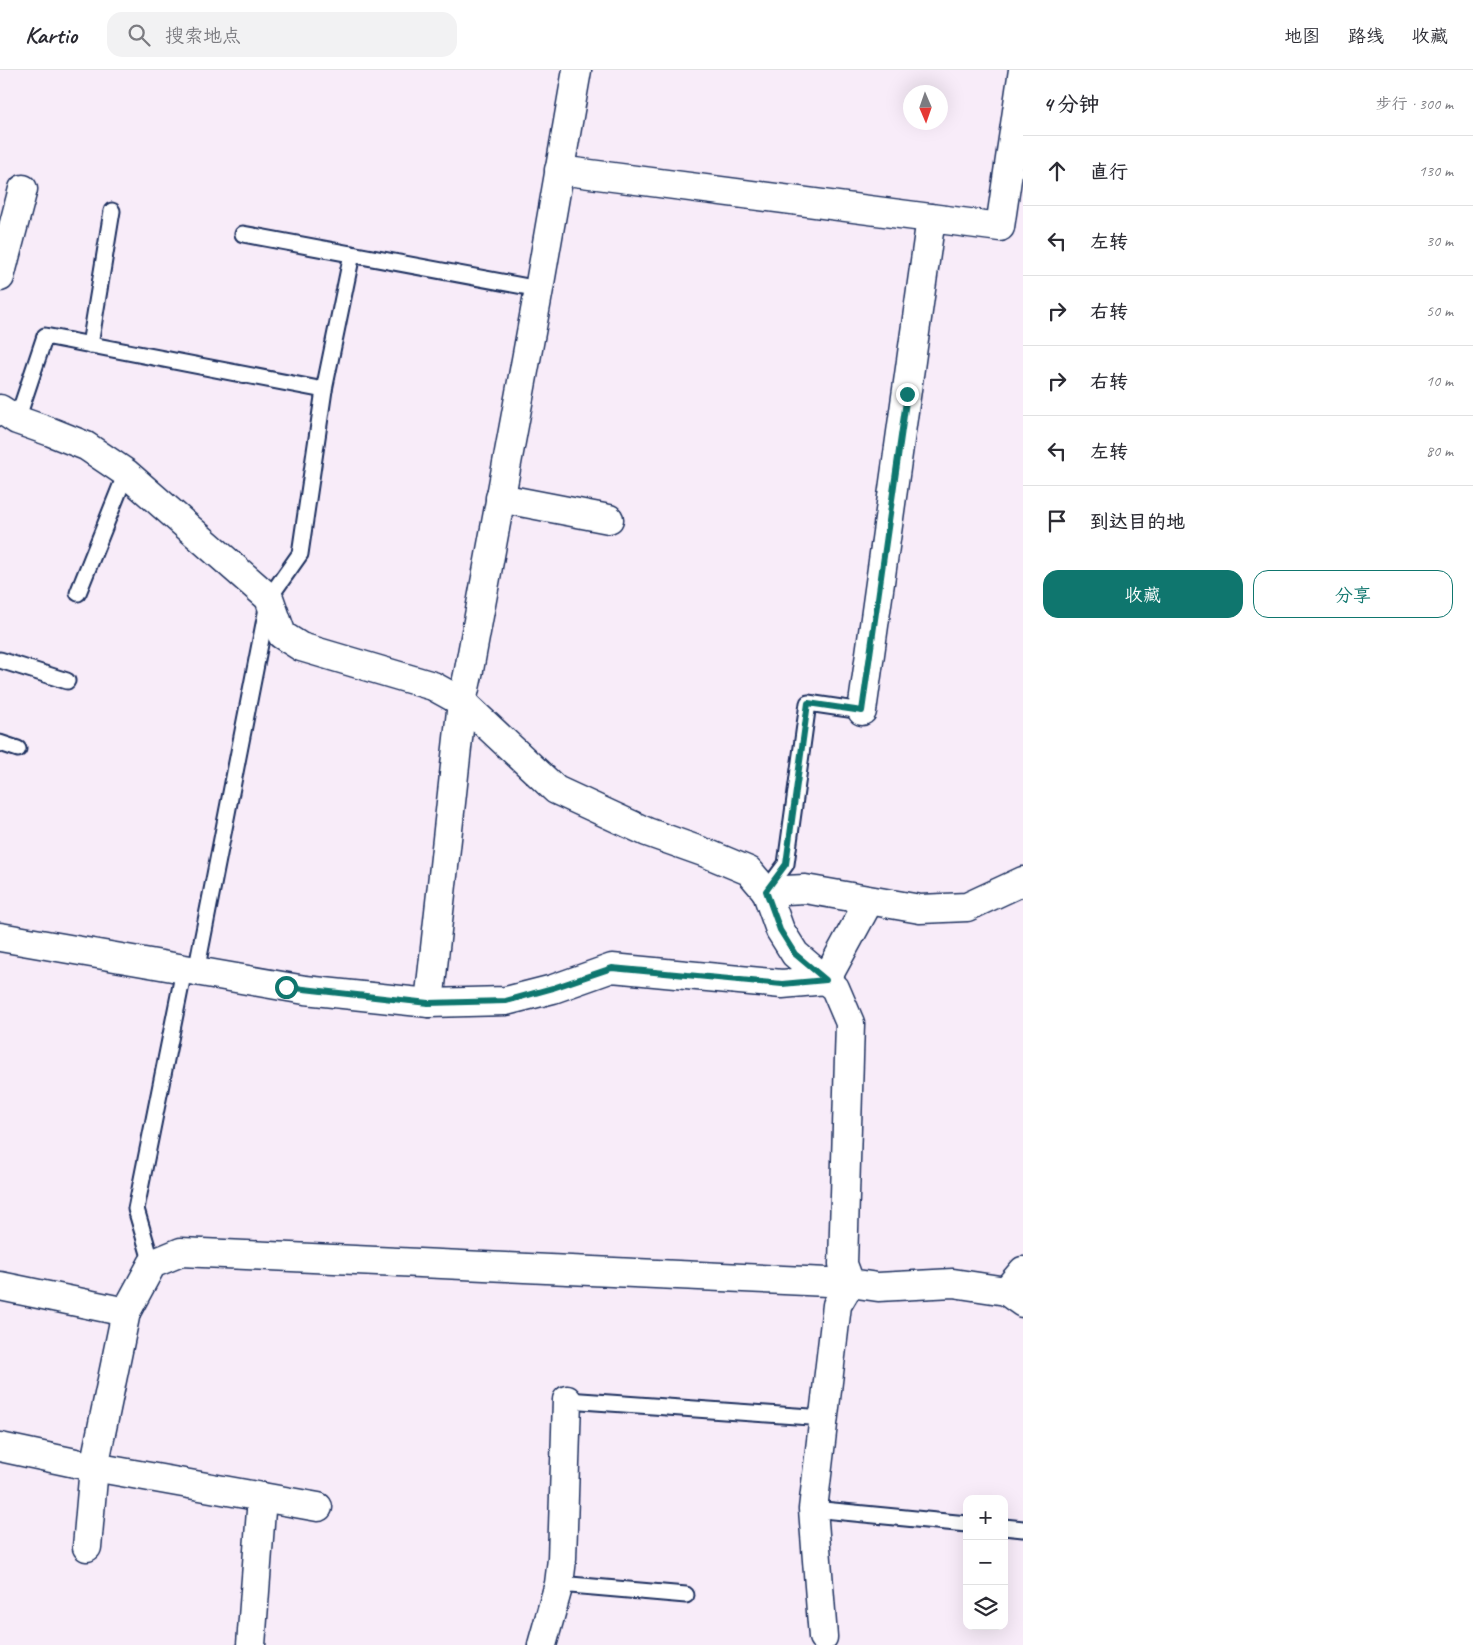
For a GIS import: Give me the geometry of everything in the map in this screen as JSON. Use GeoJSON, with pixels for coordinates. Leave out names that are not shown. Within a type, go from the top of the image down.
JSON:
{"type":"FeatureCollection","features":[{"type":"Feature","properties":{"kind":"street"},"geometry":{"type":"LineString","coordinates":[[428,1003],[462,702],[539,289],[577,70]]}},
{"type":"Feature","properties":{"kind":"street"},"geometry":{"type":"LineString","coordinates":[[559,170],[1000,227],[1023,70]]}},
{"type":"Feature","properties":{"kind":"street"},"geometry":{"type":"LineString","coordinates":[[0,277],[23,189]]}},
{"type":"Feature","properties":{"kind":"street"},"geometry":{"type":"LineString","coordinates":[[862,711],[931,218]]}},
{"type":"Feature","properties":{"kind":"street"},"geometry":{"type":"LineString","coordinates":[[9,415],[86,446],[126,472],[268,598],[282,635],[301,647],[433,686],[462,702],[556,790],[647,832],[749,871],[766,891],[780,930],[795,954],[835,988],[850,1023],[843,1264],[850,1283]]}},
{"type":"Feature","properties":{"kind":"street"},"geometry":{"type":"LineString","coordinates":[[500,498],[609,519]]}},
{"type":"Feature","properties":{"kind":"street"},"geometry":{"type":"LineString","coordinates":[[766,891],[805,889],[920,909],[967,907],[1023,882]]}},
{"type":"Feature","properties":{"kind":"street"},"geometry":{"type":"LineString","coordinates":[[826,980],[869,901]]}},
{"type":"Feature","properties":{"kind":"street"},"geometry":{"type":"LineString","coordinates":[[0,936],[304,990],[428,1003],[506,1001],[553,988],[612,968],[782,984],[826,980]]}},
{"type":"Feature","properties":{"kind":"street"},"geometry":{"type":"LineString","coordinates":[[87,1547],[94,1467],[126,1312],[152,1264],[181,1252],[850,1283],[878,1288],[953,1283],[1017,1288]]}},
{"type":"Feature","properties":{"kind":"street"},"geometry":{"type":"LineString","coordinates":[[823,1637],[812,1509],[825,1418],[837,1305],[850,1283]]}},
{"type":"Feature","properties":{"kind":"street"},"geometry":{"type":"LineString","coordinates":[[0,1286],[126,1312]]}},
{"type":"Feature","properties":{"kind":"street"},"geometry":{"type":"LineString","coordinates":[[542,1645],[559,1584],[562,1559],[567,1400]]}},
{"type":"Feature","properties":{"kind":"street"},"geometry":{"type":"LineString","coordinates":[[0,1447],[94,1467],[318,1507]]}},
{"type":"Feature","properties":{"kind":"street"},"geometry":{"type":"LineString","coordinates":[[251,1645],[262,1497]]}},
{"type":"Feature","properties":{"kind":"lane"},"geometry":{"type":"LineString","coordinates":[[90,345],[112,211]]}},
{"type":"Feature","properties":{"kind":"lane"},"geometry":{"type":"LineString","coordinates":[[243,234],[539,289]]}},
{"type":"Feature","properties":{"kind":"lane"},"geometry":{"type":"LineString","coordinates":[[152,1264],[136,1209],[190,971],[268,598],[300,554],[324,390],[352,254]]}},
{"type":"Feature","properties":{"kind":"lane"},"geometry":{"type":"LineString","coordinates":[[9,415],[45,336],[324,390]]}},
{"type":"Feature","properties":{"kind":"lane"},"geometry":{"type":"LineString","coordinates":[[78,593],[126,472]]}},
{"type":"Feature","properties":{"kind":"lane"},"geometry":{"type":"LineString","coordinates":[[0,660],[67,681]]}},
{"type":"Feature","properties":{"kind":"lane"},"geometry":{"type":"LineString","coordinates":[[766,891],[786,864],[808,703],[862,711]]}},
{"type":"Feature","properties":{"kind":"lane"},"geometry":{"type":"LineString","coordinates":[[0,743],[18,750]]}},
{"type":"Feature","properties":{"kind":"lane"},"geometry":{"type":"LineString","coordinates":[[567,1400],[825,1418]]}},
{"type":"Feature","properties":{"kind":"lane"},"geometry":{"type":"LineString","coordinates":[[812,1509],[963,1524]]}},
{"type":"Feature","properties":{"kind":"lane"},"geometry":{"type":"LineString","coordinates":[[1008,1527],[1023,1529]]}},
{"type":"Feature","properties":{"kind":"lane"},"geometry":{"type":"LineString","coordinates":[[559,1584],[686,1595]]}},
{"type":"Feature","properties":{"kind":"route"},"geometry":{"type":"LineString","coordinates":[[286,987],[428,1003],[506,1001],[553,988],[612,968],[782,984],[826,980],[795,954],[780,930],[766,891],[786,864],[808,703],[862,711],[907,394]]}}]}
